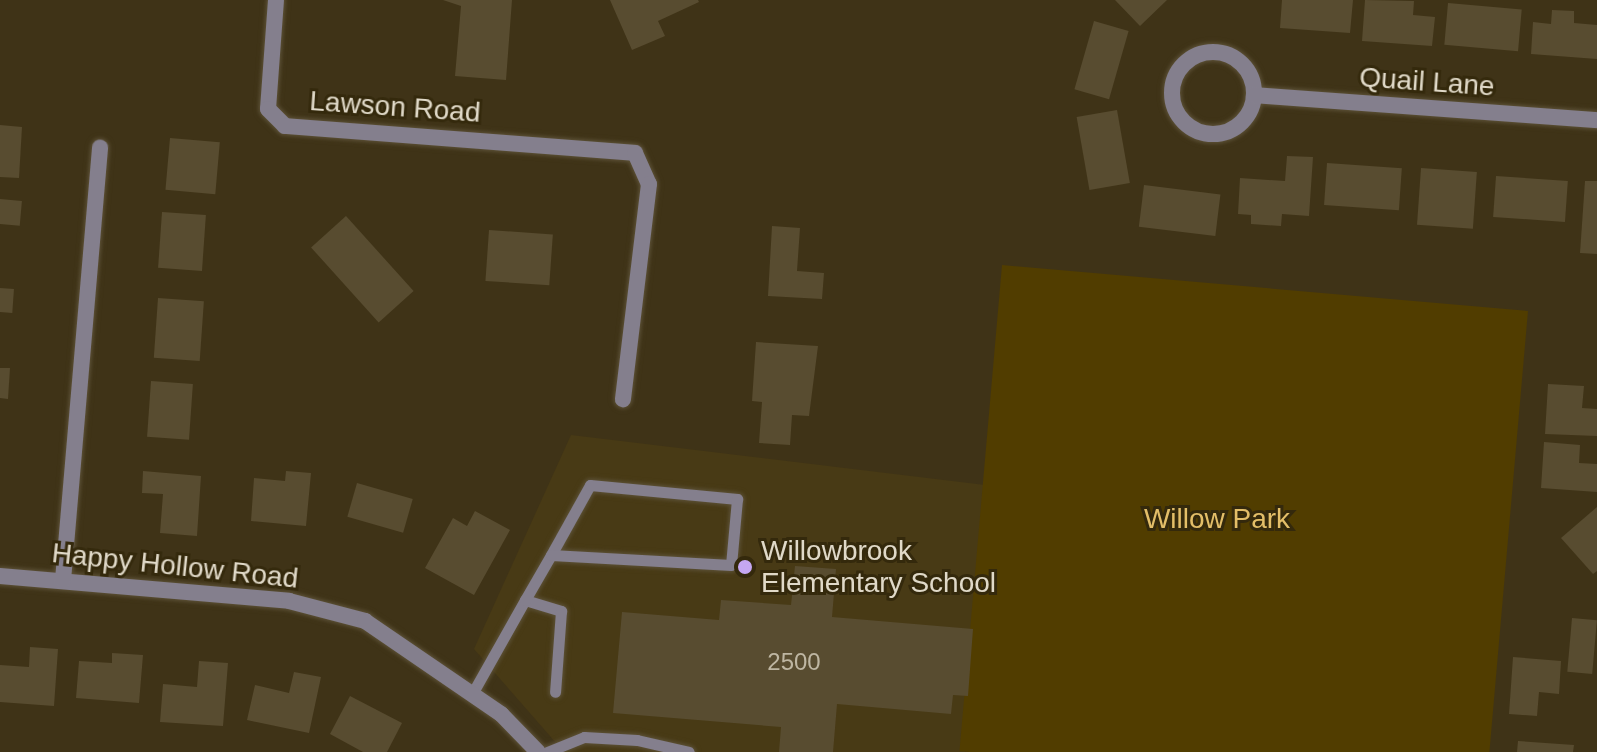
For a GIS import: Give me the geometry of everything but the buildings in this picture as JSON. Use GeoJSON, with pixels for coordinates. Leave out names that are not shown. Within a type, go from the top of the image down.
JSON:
{"type":"FeatureCollection","features":[{"type":"Feature","properties":{"kind":"street","name":"Lawson Road"},"geometry":{"type":"LineString","coordinates":[[276,0],[268,109],[285,126],[635,153],[649,184],[623,399]]}},
{"type":"Feature","properties":{"kind":"street"},"geometry":{"type":"LineString","coordinates":[[1211,51],[1247,69],[1254,95],[1244,121],[1220,135],[1193,130],[1171,97],[1177,71],[1211,51]]}},
{"type":"Feature","properties":{"kind":"street","name":"Quail Lane"},"geometry":{"type":"LineString","coordinates":[[1254,95],[1597,120]]}},
{"type":"Feature","properties":{"kind":"street"},"geometry":{"type":"LineString","coordinates":[[63,580],[100,148]]}},
{"type":"Feature","properties":{"kind":"street","name":"Happy Hollow Road"},"geometry":{"type":"LineString","coordinates":[[0,576],[289,601],[365,621],[472,694],[538,752]]}},
{"type":"Feature","properties":{"kind":"lane"},"geometry":{"type":"LineString","coordinates":[[472,694],[590,485],[737,499],[731,565],[551,555]]}},
{"type":"Feature","properties":{"kind":"lane"},"geometry":{"type":"LineString","coordinates":[[525,600],[561,611],[555,692]]}},
{"type":"Feature","properties":{"kind":"lane"},"geometry":{"type":"LineString","coordinates":[[547,752],[584,737],[637,740],[689,752]]}},
{"type":"Feature","properties":{"kind":"shaded area","name":"Willowbrook Elementary School"},"geometry":{"type":"Polygon","coordinates":[[[571,435],[985,485],[965,752],[564,752],[474,649],[571,435]]]}},
{"type":"Feature","properties":{"kind":"green space","name":"Willow Park"},"geometry":{"type":"Polygon","coordinates":[[[1002,265],[1528,311],[1489,752],[959,751],[1002,265]]]}},
{"type":"Feature","properties":{"kind":"place","name":"Willowbrook Elementary School"},"geometry":{"type":"Point","coordinates":[745,567]}}]}
